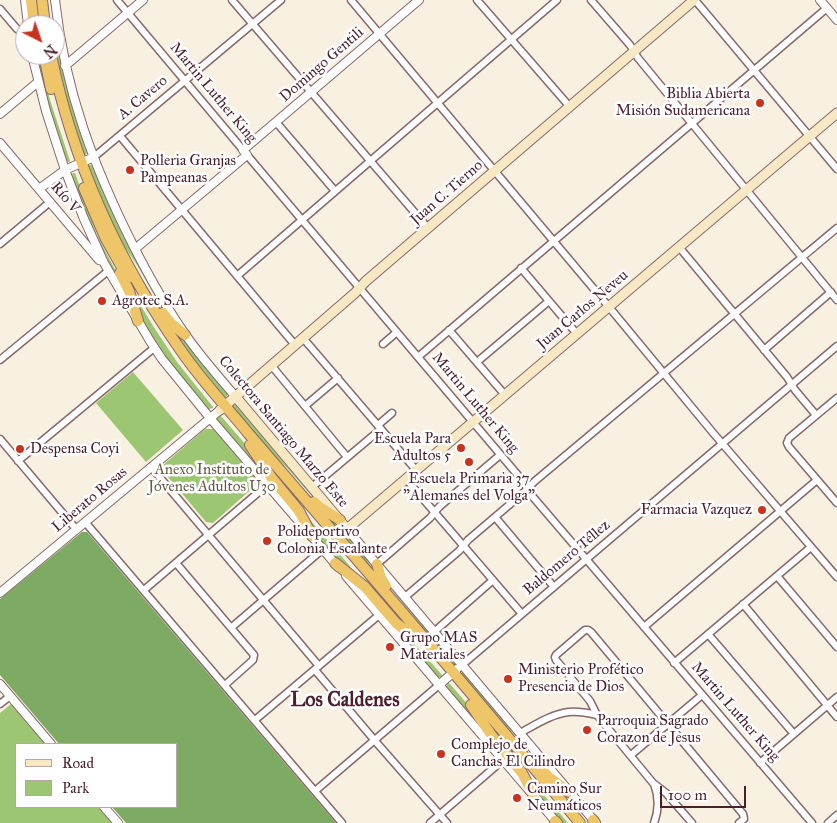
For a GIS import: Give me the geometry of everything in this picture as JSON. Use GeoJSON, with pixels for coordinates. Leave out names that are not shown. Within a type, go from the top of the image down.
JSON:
{"type":"FeatureCollection","features":[{"type":"Feature","properties":{"kind":"highway"},"geometry":{"type":"LineString","coordinates":[[30,0],[32,15]]}},
{"type":"Feature","properties":{"kind":"highway"},"geometry":{"type":"LineString","coordinates":[[35,0],[37,15]]}},
{"type":"Feature","properties":{"kind":"highway"},"geometry":{"type":"LineString","coordinates":[[42,0],[44,15]]}},
{"type":"Feature","properties":{"kind":"highway"},"geometry":{"type":"LineString","coordinates":[[48,0],[48,15]]}},
{"type":"Feature","properties":{"kind":"highway"},"geometry":{"type":"LineString","coordinates":[[46,65],[57,110],[79,164],[117,244],[145,294],[176,343],[223,408]]}},
{"type":"Feature","properties":{"kind":"highway"},"geometry":{"type":"LineString","coordinates":[[53,65],[87,197],[101,238],[126,285],[138,321]]}},
{"type":"Feature","properties":{"kind":"highway"},"geometry":{"type":"LineString","coordinates":[[56,65],[57,83]]}},
{"type":"Feature","properties":{"kind":"highway"},"geometry":{"type":"LineString","coordinates":[[87,197],[116,257],[145,307],[184,366],[223,408],[412,636],[486,712],[580,823]]}},
{"type":"Feature","properties":{"kind":"highway"},"geometry":{"type":"LineString","coordinates":[[117,244],[133,263],[168,320],[185,336]]}},
{"type":"Feature","properties":{"kind":"highway"},"geometry":{"type":"LineString","coordinates":[[254,445],[287,470],[316,504],[340,520]]}},
{"type":"Feature","properties":{"kind":"highway"},"geometry":{"type":"LineString","coordinates":[[254,445],[269,474],[299,511],[312,536]]}},
{"type":"Feature","properties":{"kind":"highway"},"geometry":{"type":"LineString","coordinates":[[254,445],[425,640],[490,733],[520,770],[534,796]]}},
{"type":"Feature","properties":{"kind":"highway"},"geometry":{"type":"LineString","coordinates":[[335,563],[365,587],[396,623],[412,636]]}},
{"type":"Feature","properties":{"kind":"highway"},"geometry":{"type":"LineString","coordinates":[[377,564],[382,581],[414,619],[425,640]]}},
{"type":"Feature","properties":{"kind":"highway"},"geometry":{"type":"LineString","coordinates":[[471,705],[572,823]]}},
{"type":"Feature","properties":{"kind":"highway"},"geometry":{"type":"LineString","coordinates":[[486,712],[514,737],[548,776],[569,792]]}},
{"type":"Feature","properties":{"kind":"main road","name":"Juan C. Tierno"},"geometry":{"type":"LineString","coordinates":[[223,408],[355,293],[366,281],[694,0]]}},
{"type":"Feature","properties":{"kind":"main road","name":"Juan Carlos Neveu"},"geometry":{"type":"LineString","coordinates":[[347,529],[837,113]]}},
{"type":"Feature","properties":{"kind":"main road","name":"Colectora Santiago Marzo Este"},"geometry":{"type":"LineString","coordinates":[[236,396],[347,529]]}},
{"type":"Feature","properties":{"kind":"street"},"geometry":{"type":"LineString","coordinates":[[25,0],[27,15]]}},
{"type":"Feature","properties":{"kind":"street","name":"Colectora Santiago Marzo Este"},"geometry":{"type":"LineString","coordinates":[[55,0],[65,66],[80,122],[110,198],[162,299],[185,336],[236,396]]}},
{"type":"Feature","properties":{"kind":"street","name":"Martin Luther King"},"geometry":{"type":"LineString","coordinates":[[117,0],[524,482],[533,497],[586,560],[812,823]]}},
{"type":"Feature","properties":{"kind":"street"},"geometry":{"type":"LineString","coordinates":[[65,66],[143,0]]}},
{"type":"Feature","properties":{"kind":"street"},"geometry":{"type":"LineString","coordinates":[[232,0],[428,228]]}},
{"type":"Feature","properties":{"kind":"street","name":"A. Cavero"},"geometry":{"type":"LineString","coordinates":[[39,189],[65,170],[94,157],[281,0]]}},
{"type":"Feature","properties":{"kind":"street"},"geometry":{"type":"LineString","coordinates":[[351,0],[837,577]]}},
{"type":"Feature","properties":{"kind":"street","name":"Domingo Gentili"},"geometry":{"type":"LineString","coordinates":[[135,248],[182,210],[276,122],[419,0]]}},
{"type":"Feature","properties":{"kind":"street"},"geometry":{"type":"LineString","coordinates":[[477,0],[570,106]]}},
{"type":"Feature","properties":{"kind":"street"},"geometry":{"type":"LineString","coordinates":[[237,276],[557,0]]}},
{"type":"Feature","properties":{"kind":"street"},"geometry":{"type":"LineString","coordinates":[[591,0],[837,300]]}},
{"type":"Feature","properties":{"kind":"street"},"geometry":{"type":"LineString","coordinates":[[694,0],[837,169]]}},
{"type":"Feature","properties":{"kind":"street"},"geometry":{"type":"LineString","coordinates":[[820,0],[837,20]]}},
{"type":"Feature","properties":{"kind":"street"},"geometry":{"type":"LineString","coordinates":[[418,357],[826,8]]}},
{"type":"Feature","properties":{"kind":"street"},"geometry":{"type":"LineString","coordinates":[[0,9],[15,27]]}},
{"type":"Feature","properties":{"kind":"street"},"geometry":{"type":"LineString","coordinates":[[34,65],[46,111],[65,170],[90,234],[108,271],[154,348],[210,418],[534,796],[555,823]]}},
{"type":"Feature","properties":{"kind":"street"},"geometry":{"type":"LineString","coordinates":[[0,114],[38,82]]}},
{"type":"Feature","properties":{"kind":"street"},"geometry":{"type":"LineString","coordinates":[[276,122],[334,192]]}},
{"type":"Feature","properties":{"kind":"street"},"geometry":{"type":"LineString","coordinates":[[120,136],[295,345]]}},
{"type":"Feature","properties":{"kind":"street","name":"Río V"},"geometry":{"type":"LineString","coordinates":[[0,143],[108,271]]}},
{"type":"Feature","properties":{"kind":"street"},"geometry":{"type":"LineString","coordinates":[[0,244],[50,202]]}},
{"type":"Feature","properties":{"kind":"street"},"geometry":{"type":"LineString","coordinates":[[405,597],[459,551],[468,540],[837,228]]}},
{"type":"Feature","properties":{"kind":"street"},"geometry":{"type":"LineString","coordinates":[[678,248],[789,379],[794,390],[816,415]]}},
{"type":"Feature","properties":{"kind":"street"},"geometry":{"type":"LineString","coordinates":[[521,268],[577,334]]}},
{"type":"Feature","properties":{"kind":"street"},"geometry":{"type":"LineString","coordinates":[[0,360],[108,271]]}},
{"type":"Feature","properties":{"kind":"street"},"geometry":{"type":"LineString","coordinates":[[764,350],[831,292]]}},
{"type":"Feature","properties":{"kind":"street"},"geometry":{"type":"LineString","coordinates":[[477,362],[549,301]]}},
{"type":"Feature","properties":{"kind":"street"},"geometry":{"type":"LineString","coordinates":[[450,330],[505,395]]}},
{"type":"Feature","properties":{"kind":"street"},"geometry":{"type":"LineString","coordinates":[[383,344],[397,332]]}},
{"type":"Feature","properties":{"kind":"street"},"geometry":{"type":"LineString","coordinates":[[303,338],[416,470]]}},
{"type":"Feature","properties":{"kind":"street","name":"Baldomero Téllez"},"geometry":{"type":"LineString","coordinates":[[315,791],[837,346]]}},
{"type":"Feature","properties":{"kind":"street"},"geometry":{"type":"LineString","coordinates":[[18,461],[154,348]]}},
{"type":"Feature","properties":{"kind":"street"},"geometry":{"type":"LineString","coordinates":[[271,365],[347,457]]}},
{"type":"Feature","properties":{"kind":"street"},"geometry":{"type":"LineString","coordinates":[[305,406],[338,378]]}},
{"type":"Feature","properties":{"kind":"street"},"geometry":{"type":"LineString","coordinates":[[837,398],[789,438],[787,442],[789,447],[837,503]]}},
{"type":"Feature","properties":{"kind":"street","name":"Liberato Rosas"},"geometry":{"type":"LineString","coordinates":[[0,593],[223,408]]}},
{"type":"Feature","properties":{"kind":"street"},"geometry":{"type":"LineString","coordinates":[[312,487],[380,427],[392,413]]}},
{"type":"Feature","properties":{"kind":"street"},"geometry":{"type":"LineString","coordinates":[[0,439],[76,529]]}},
{"type":"Feature","properties":{"kind":"street"},"geometry":{"type":"LineString","coordinates":[[377,564],[430,518],[439,507],[500,455]]}},
{"type":"Feature","properties":{"kind":"street"},"geometry":{"type":"LineString","coordinates":[[151,467],[264,600],[374,740],[447,823]]}},
{"type":"Feature","properties":{"kind":"street"},"geometry":{"type":"LineString","coordinates":[[406,479],[522,614]]}},
{"type":"Feature","properties":{"kind":"street"},"geometry":{"type":"LineString","coordinates":[[644,627],[817,480]]}},
{"type":"Feature","properties":{"kind":"street"},"geometry":{"type":"LineString","coordinates":[[144,590],[268,484]]}},
{"type":"Feature","properties":{"kind":"street"},"geometry":{"type":"LineString","coordinates":[[495,517],[554,587]]}},
{"type":"Feature","properties":{"kind":"street"},"geometry":{"type":"LineString","coordinates":[[85,522],[342,823]]}},
{"type":"Feature","properties":{"kind":"street","name":"Colectora Santiago Marzo Este"},"geometry":{"type":"LineString","coordinates":[[347,529],[594,822]]}},
{"type":"Feature","properties":{"kind":"street"},"geometry":{"type":"LineString","coordinates":[[674,663],[811,547]]}},
{"type":"Feature","properties":{"kind":"street"},"geometry":{"type":"LineString","coordinates":[[232,627],[323,549]]}},
{"type":"Feature","properties":{"kind":"street"},"geometry":{"type":"LineString","coordinates":[[176,563],[252,651],[255,658],[225,685]]}},
{"type":"Feature","properties":{"kind":"street"},"geometry":{"type":"LineString","coordinates":[[777,576],[837,647]]}},
{"type":"Feature","properties":{"kind":"street"},"geometry":{"type":"LineString","coordinates":[[434,632],[493,580]]}},
{"type":"Feature","properties":{"kind":"street"},"geometry":{"type":"LineString","coordinates":[[743,604],[837,717]]}},
{"type":"Feature","properties":{"kind":"street"},"geometry":{"type":"LineString","coordinates":[[255,720],[379,615]]}},
{"type":"Feature","properties":{"kind":"street"},"geometry":{"type":"LineString","coordinates":[[692,823],[666,793],[653,783],[597,715],[592,703],[556,660],[557,654],[584,631],[588,630],[591,632],[668,724],[743,814],[742,820]]}},
{"type":"Feature","properties":{"kind":"street"},"geometry":{"type":"LineString","coordinates":[[708,634],[794,734]]}},
{"type":"Feature","properties":{"kind":"street"},"geometry":{"type":"LineString","coordinates":[[0,684],[50,743]]}},
{"type":"Feature","properties":{"kind":"street"},"geometry":{"type":"LineString","coordinates":[[631,755],[702,695]]}},
{"type":"Feature","properties":{"kind":"street"},"geometry":{"type":"LineString","coordinates":[[0,704],[10,696]]}},
{"type":"Feature","properties":{"kind":"street"},"geometry":{"type":"LineString","coordinates":[[760,763],[837,697]]}},
{"type":"Feature","properties":{"kind":"street"},"geometry":{"type":"LineString","coordinates":[[520,733],[546,719],[563,713],[580,712],[597,715]]}},
{"type":"Feature","properties":{"kind":"street"},"geometry":{"type":"LineString","coordinates":[[430,823],[503,760]]}},
{"type":"Feature","properties":{"kind":"street"},"geometry":{"type":"LineString","coordinates":[[653,783],[658,800],[654,823]]}},
{"type":"Feature","properties":{"kind":"street"},"geometry":{"type":"LineString","coordinates":[[105,808],[118,823]]}},
{"type":"Feature","properties":{"kind":"street"},"geometry":{"type":"LineString","coordinates":[[828,823],[837,815]]}},
{"type":"Feature","properties":{"kind":"green space"},"geometry":{"type":"Polygon","coordinates":[[[37,65],[42,65],[50,100],[70,162],[66,161],[42,87],[37,65]]]}},
{"type":"Feature","properties":{"kind":"green space"},"geometry":{"type":"Polygon","coordinates":[[[58,65],[62,65],[87,149],[87,153],[84,156],[62,88],[58,65]]]}},
{"type":"Feature","properties":{"kind":"green space"},"geometry":{"type":"Polygon","coordinates":[[[87,165],[94,167],[170,320],[116,234],[87,165]]]}},
{"type":"Feature","properties":{"kind":"green space"},"geometry":{"type":"Polygon","coordinates":[[[75,173],[97,235],[124,287],[112,271],[91,227],[71,176],[75,173]]]}},
{"type":"Feature","properties":{"kind":"green space"},"geometry":{"type":"Polygon","coordinates":[[[133,293],[177,362],[213,408],[206,408],[164,358],[142,325],[133,293]]]}},
{"type":"Feature","properties":{"kind":"green space"},"geometry":{"type":"Polygon","coordinates":[[[168,323],[188,344],[227,392],[225,398],[200,370],[168,323]]]}},
{"type":"Feature","properties":{"kind":"green space"},"geometry":{"type":"Polygon","coordinates":[[[133,372],[183,430],[146,462],[96,403],[133,372]]]}},
{"type":"Feature","properties":{"kind":"green space"},"geometry":{"type":"Polygon","coordinates":[[[239,405],[324,506],[316,501],[260,441],[231,406],[239,405]]]}},
{"type":"Feature","properties":{"kind":"green space"},"geometry":{"type":"Polygon","coordinates":[[[220,415],[247,446],[297,514],[218,422],[217,418],[220,415]]]}},
{"type":"Feature","properties":{"kind":"green space","name":"Anexo Instituto de Jóvenes Adultos U30"},"geometry":{"type":"Polygon","coordinates":[[[205,429],[213,429],[256,478],[255,486],[213,523],[206,522],[163,471],[163,465],[205,429]]]}},
{"type":"Feature","properties":{"kind":"green space"},"geometry":{"type":"Polygon","coordinates":[[[320,510],[340,525],[362,551],[377,576],[320,510]]]}},
{"type":"Feature","properties":{"kind":"green space"},"geometry":{"type":"Polygon","coordinates":[[[303,513],[361,579],[336,559],[321,542],[303,513]]]}},
{"type":"Feature","properties":{"kind":"green space"},"geometry":{"type":"Polygon","coordinates":[[[82,532],[87,532],[336,823],[126,823],[113,808],[178,808],[178,743],[58,743],[0,675],[0,599],[82,532]]]}},
{"type":"Feature","properties":{"kind":"green space"},"geometry":{"type":"Polygon","coordinates":[[[381,574],[455,661],[453,667],[432,643],[381,574]]]}},
{"type":"Feature","properties":{"kind":"green space"},"geometry":{"type":"Polygon","coordinates":[[[356,582],[421,651],[442,677],[436,677],[356,582]]]}},
{"type":"Feature","properties":{"kind":"green space"},"geometry":{"type":"Polygon","coordinates":[[[460,673],[466,673],[549,774],[517,737],[495,716],[460,673]]]}},
{"type":"Feature","properties":{"kind":"green space"},"geometry":{"type":"Polygon","coordinates":[[[448,683],[469,706],[521,774],[447,690],[448,683]]]}},
{"type":"Feature","properties":{"kind":"green space"},"geometry":{"type":"Polygon","coordinates":[[[11,704],[44,743],[15,743],[15,808],[99,808],[112,823],[0,823],[0,713],[11,704]]]}},
{"type":"Feature","properties":{"kind":"green space"},"geometry":{"type":"Polygon","coordinates":[[[526,774],[568,823],[561,823],[539,798],[526,774]]]}},
{"type":"Feature","properties":{"kind":"place","name":"Biblia Abierta Misión Sudamericana"},"geometry":{"type":"Point","coordinates":[760,103]}},
{"type":"Feature","properties":{"kind":"place","name":"Polleria Granjas Pampeanas"},"geometry":{"type":"Point","coordinates":[130,170]}},
{"type":"Feature","properties":{"kind":"place","name":"Agrotec S.A."},"geometry":{"type":"Point","coordinates":[102,301]}},
{"type":"Feature","properties":{"kind":"place","name":"Escuela Para Adultos 5"},"geometry":{"type":"Point","coordinates":[461,448]}},
{"type":"Feature","properties":{"kind":"place","name":"Despensa Coyi"},"geometry":{"type":"Point","coordinates":[20,449]}},
{"type":"Feature","properties":{"kind":"place","name":"Escuela Primaria 37 \"Alemanes del Volga\""},"geometry":{"type":"Point","coordinates":[469,462]}},
{"type":"Feature","properties":{"kind":"place","name":"Farmacia Vazquez"},"geometry":{"type":"Point","coordinates":[762,510]}},
{"type":"Feature","properties":{"kind":"place","name":"Polideportivo Colonia Escalante"},"geometry":{"type":"Point","coordinates":[267,541]}},
{"type":"Feature","properties":{"kind":"place","name":"Grupo MAS Materiales"},"geometry":{"type":"Point","coordinates":[390,647]}},
{"type":"Feature","properties":{"kind":"place","name":"Ministerio Profético Presencia de Dios"},"geometry":{"type":"Point","coordinates":[508,679]}},
{"type":"Feature","properties":{"kind":"place","name":"Parroquia Sagrado Corazon de Jesus"},"geometry":{"type":"Point","coordinates":[587,730]}},
{"type":"Feature","properties":{"kind":"place","name":"Complejo de Canchas El Cilindro"},"geometry":{"type":"Point","coordinates":[441,754]}},
{"type":"Feature","properties":{"kind":"place","name":"Camino Sur Neumáticos"},"geometry":{"type":"Point","coordinates":[517,798]}},
{"type":"Feature","properties":{"kind":"district","name":"Los Caldenes"},"geometry":{"type":"Point","coordinates":[345,701]}}]}
